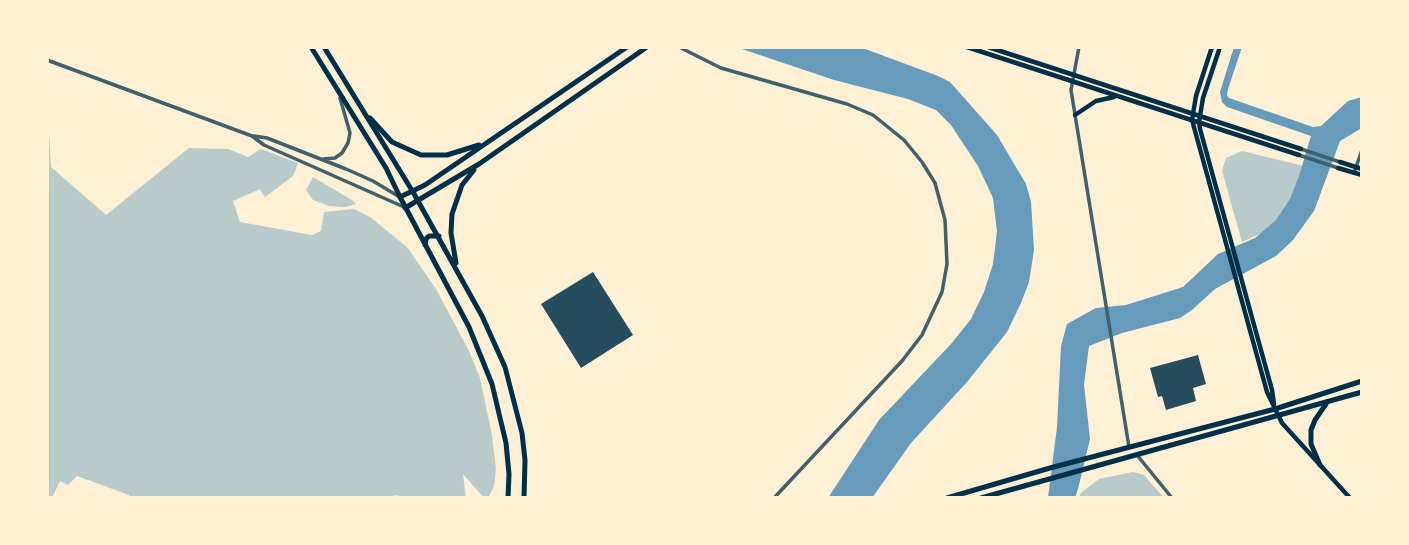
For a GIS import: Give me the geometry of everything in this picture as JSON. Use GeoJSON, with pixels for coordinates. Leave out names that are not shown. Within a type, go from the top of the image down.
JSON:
{"type":"FeatureCollection","features":[{"type":"Feature","properties":{"kind":"main road"},"geometry":{"type":"LineString","coordinates":[[311,47],[374,149],[469,327],[492,384],[506,443],[508,498]]}},
{"type":"Feature","properties":{"kind":"main road"},"geometry":{"type":"LineString","coordinates":[[324,47],[339,76],[370,118],[439,236],[505,366],[522,433],[525,460],[524,498]]}},
{"type":"Feature","properties":{"kind":"main road"},"geometry":{"type":"LineString","coordinates":[[400,197],[413,192],[627,47]]}},
{"type":"Feature","properties":{"kind":"main road"},"geometry":{"type":"LineString","coordinates":[[405,208],[480,164],[648,47]]}},
{"type":"Feature","properties":{"kind":"main road"},"geometry":{"type":"LineString","coordinates":[[967,47],[1192,117]]}},
{"type":"Feature","properties":{"kind":"main road"},"geometry":{"type":"LineString","coordinates":[[988,47],[1119,97],[1199,119],[1300,152]]}},
{"type":"Feature","properties":{"kind":"main road"},"geometry":{"type":"LineString","coordinates":[[1212,47],[1192,117],[1272,390],[1275,409],[1278,417],[1350,498]]}},
{"type":"Feature","properties":{"kind":"main road"},"geometry":{"type":"LineString","coordinates":[[1220,47],[1199,119],[1228,243]]}},
{"type":"Feature","properties":{"kind":"main road"},"geometry":{"type":"LineString","coordinates":[[1075,115],[1096,101],[1119,97]]}},
{"type":"Feature","properties":{"kind":"main road"},"geometry":{"type":"LineString","coordinates":[[370,118],[392,142],[428,156],[447,155],[488,141]]}},
{"type":"Feature","properties":{"kind":"main road"},"geometry":{"type":"LineString","coordinates":[[374,149],[381,152],[385,143]]}},
{"type":"Feature","properties":{"kind":"main road"},"geometry":{"type":"LineString","coordinates":[[457,269],[452,214],[463,185],[480,164]]}},
{"type":"Feature","properties":{"kind":"main road"},"geometry":{"type":"LineString","coordinates":[[1339,165],[1357,170],[1362,175]]}},
{"type":"Feature","properties":{"kind":"main road"},"geometry":{"type":"LineString","coordinates":[[425,245],[429,236],[439,236]]}},
{"type":"Feature","properties":{"kind":"main road"},"geometry":{"type":"LineString","coordinates":[[947,498],[1275,409],[1362,381]]}},
{"type":"Feature","properties":{"kind":"main road"},"geometry":{"type":"LineString","coordinates":[[981,498],[1362,392]]}},
{"type":"Feature","properties":{"kind":"main road"},"geometry":{"type":"LineString","coordinates":[[1320,465],[1311,444],[1311,428],[1327,403]]}},
{"type":"Feature","properties":{"kind":"street"},"geometry":{"type":"LineString","coordinates":[[679,47],[721,68],[835,100],[873,115],[904,140],[922,162],[935,183],[945,220],[947,255],[943,292],[922,335],[902,361],[774,498]]}},
{"type":"Feature","properties":{"kind":"street"},"geometry":{"type":"LineString","coordinates":[[1079,47],[1072,78],[1075,115],[1113,340],[1127,447]]}},
{"type":"Feature","properties":{"kind":"street"},"geometry":{"type":"LineString","coordinates":[[47,60],[252,135],[267,138],[373,181],[400,197]]}},
{"type":"Feature","properties":{"kind":"street"},"geometry":{"type":"LineString","coordinates":[[318,158],[335,158],[348,143],[347,118],[338,92]]}},
{"type":"Feature","properties":{"kind":"street"},"geometry":{"type":"LineString","coordinates":[[252,135],[264,145],[405,208]]}},
{"type":"Feature","properties":{"kind":"street"},"geometry":{"type":"LineString","coordinates":[[1357,170],[1362,150]]}},
{"type":"Feature","properties":{"kind":"street"},"geometry":{"type":"LineString","coordinates":[[1300,152],[1339,165]]}},
{"type":"Feature","properties":{"kind":"street"},"geometry":{"type":"LineString","coordinates":[[1137,455],[1172,498]]}},
{"type":"Feature","properties":{"kind":"shaded area"},"geometry":{"type":"Polygon","coordinates":[[[47,100],[51,167],[106,215],[189,148],[228,149],[248,157],[261,149],[298,163],[293,176],[265,197],[260,189],[233,201],[240,222],[312,235],[321,231],[324,212],[354,209],[370,217],[407,247],[436,289],[469,351],[480,378],[496,469],[494,486],[488,498],[484,498],[463,474],[466,498],[399,498],[397,495],[382,498],[130,498],[129,495],[77,476],[68,485],[60,481],[52,498],[47,498],[47,100]]]}},
{"type":"Feature","properties":{"kind":"shaded area"},"geometry":{"type":"Polygon","coordinates":[[[1242,151],[1304,166],[1299,189],[1270,229],[1242,242],[1222,171],[1226,158],[1242,151]]]}},
{"type":"Feature","properties":{"kind":"shaded area"},"geometry":{"type":"Polygon","coordinates":[[[313,177],[356,204],[345,207],[329,206],[313,200],[306,190],[313,177]]]}},
{"type":"Feature","properties":{"kind":"shaded area"},"geometry":{"type":"Polygon","coordinates":[[[1133,472],[1144,475],[1164,498],[1079,498],[1081,493],[1099,479],[1133,472]]]}},
{"type":"Feature","properties":{"kind":"water"},"geometry":{"type":"Polygon","coordinates":[[[736,47],[860,47],[938,76],[950,82],[997,135],[1026,184],[1031,202],[1034,250],[1029,282],[1007,332],[967,382],[911,443],[872,498],[828,498],[879,420],[971,319],[993,264],[997,231],[993,198],[978,166],[951,125],[936,110],[736,47]]]}},
{"type":"Feature","properties":{"kind":"water"},"geometry":{"type":"Polygon","coordinates":[[[1234,47],[1242,47],[1228,89],[1229,98],[1313,127],[1321,126],[1348,101],[1362,97],[1362,128],[1340,141],[1314,211],[1293,240],[1276,256],[1215,289],[1180,318],[1122,333],[1089,346],[1084,385],[1090,439],[1078,489],[1075,498],[1048,498],[1057,427],[1061,346],[1067,324],[1096,308],[1126,305],[1183,287],[1218,254],[1255,238],[1276,220],[1290,199],[1311,136],[1227,107],[1222,102],[1220,92],[1234,47]]]}},
{"type":"Feature","properties":{"kind":"building"},"geometry":{"type":"Polygon","coordinates":[[[593,272],[633,335],[581,368],[541,304],[593,272]]]}},
{"type":"Feature","properties":{"kind":"building"},"geometry":{"type":"Polygon","coordinates":[[[1198,355],[1206,384],[1193,388],[1196,401],[1166,410],[1162,396],[1158,397],[1150,368],[1198,355]]]}}]}
